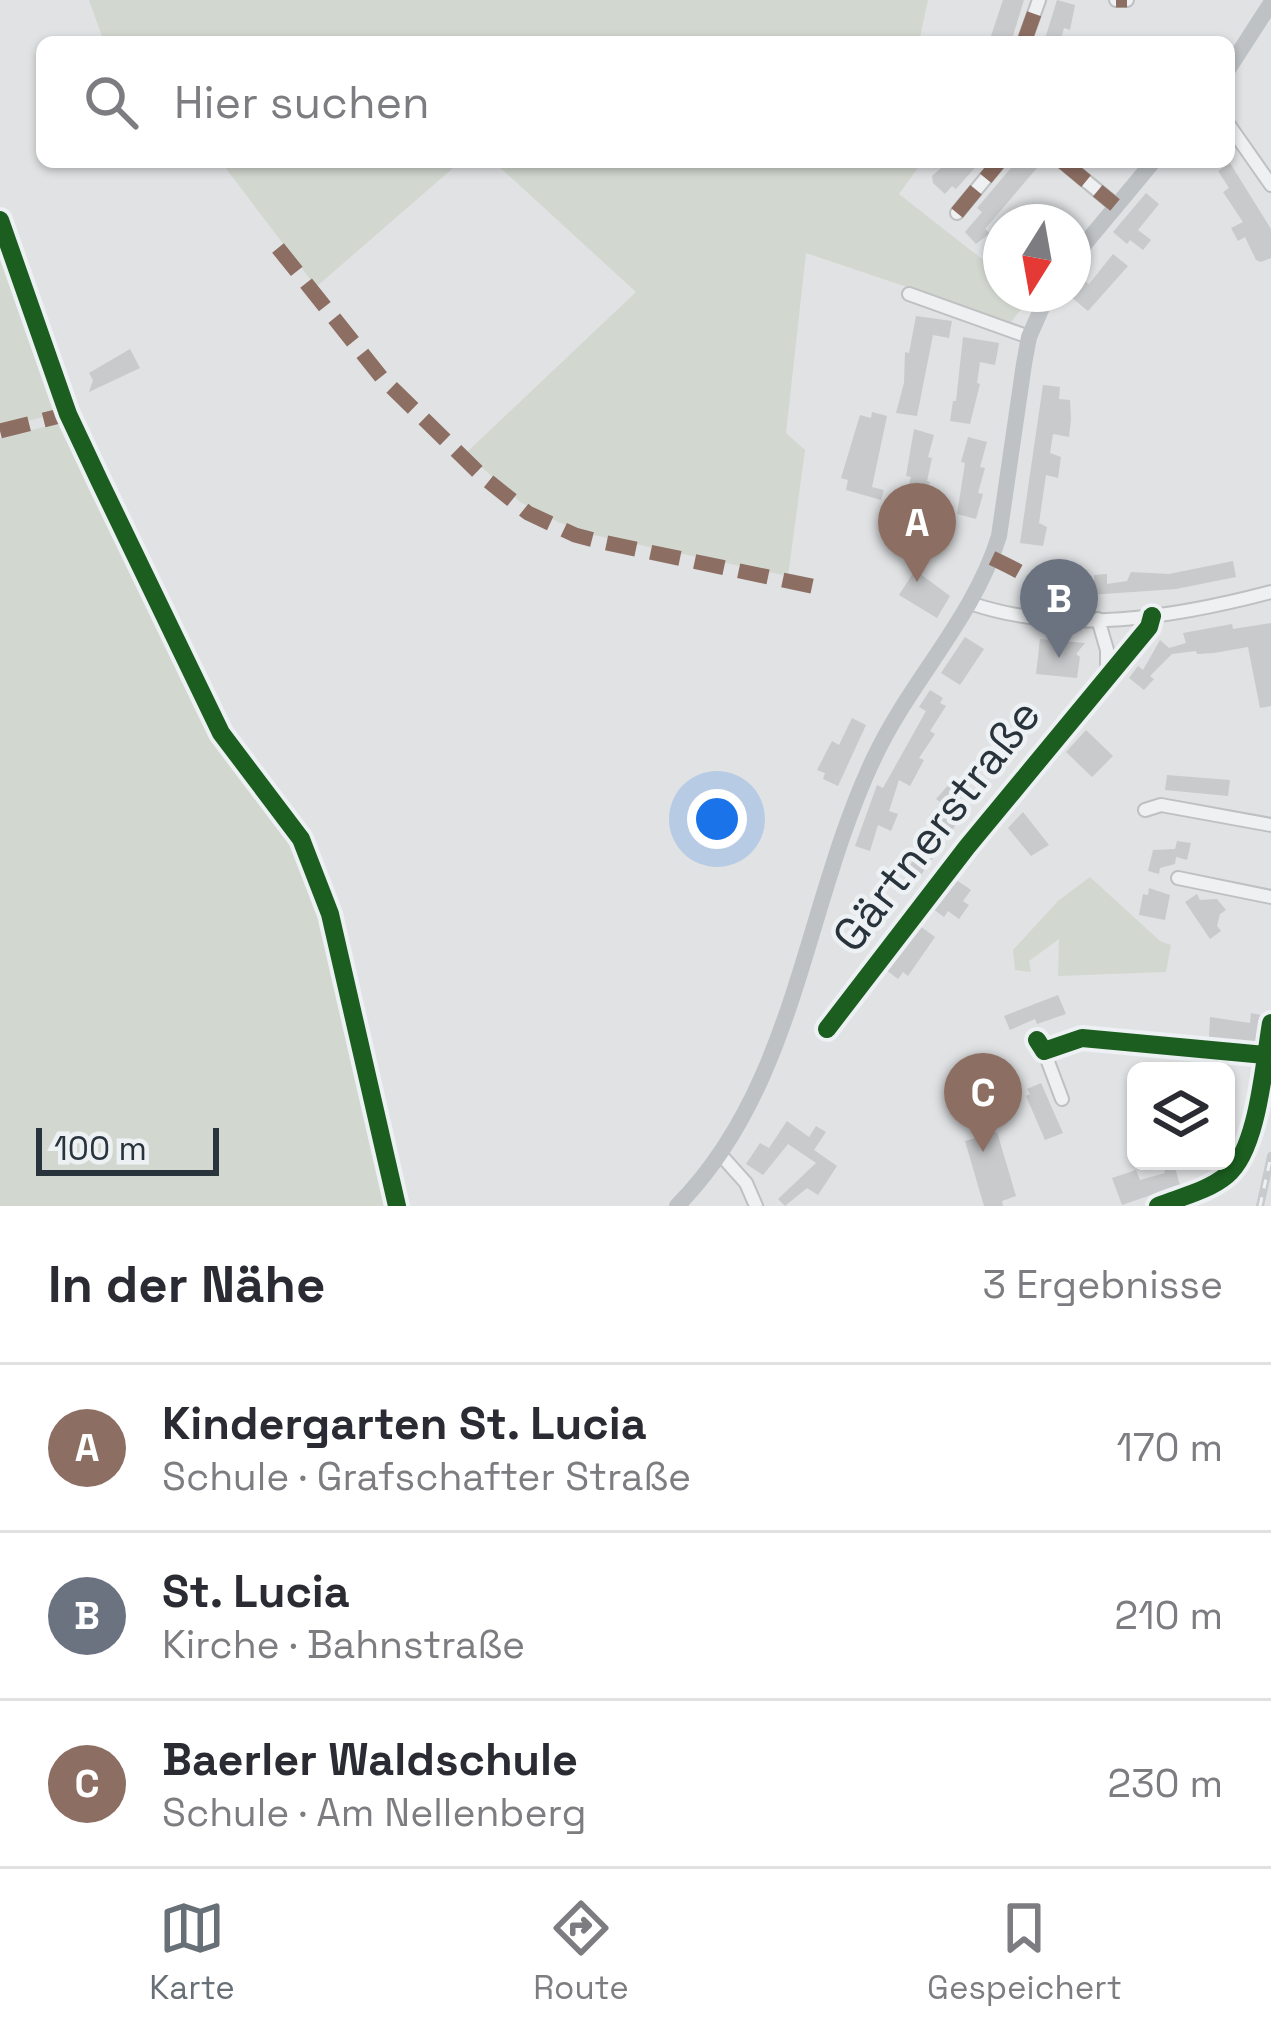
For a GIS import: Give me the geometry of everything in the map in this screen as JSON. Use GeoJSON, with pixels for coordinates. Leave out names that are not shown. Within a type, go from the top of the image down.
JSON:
{"type":"FeatureCollection","features":[{"type":"Feature","properties":{"kind":"main road"},"geometry":{"type":"LineString","coordinates":[[1235,59],[1271,4]]}},
{"type":"Feature","properties":{"kind":"main road"},"geometry":{"type":"LineString","coordinates":[[1091,236],[1148,168]]}},
{"type":"Feature","properties":{"kind":"main road"},"geometry":{"type":"LineString","coordinates":[[676,1206],[720,1154],[763,1079],[837,852],[873,759],[970,603],[999,536],[1029,338],[1040,312]]}},
{"type":"Feature","properties":{"kind":"street"},"geometry":{"type":"LineString","coordinates":[[1026,36],[1039,0]]}},
{"type":"Feature","properties":{"kind":"street"},"geometry":{"type":"LineString","coordinates":[[1117,0],[1127,0]]}},
{"type":"Feature","properties":{"kind":"street"},"geometry":{"type":"LineString","coordinates":[[1235,134],[1271,185]]}},
{"type":"Feature","properties":{"kind":"street"},"geometry":{"type":"LineString","coordinates":[[957,213],[994,168]]}},
{"type":"Feature","properties":{"kind":"street"},"geometry":{"type":"LineString","coordinates":[[1070,168],[1115,206]]}},
{"type":"Feature","properties":{"kind":"street"},"geometry":{"type":"LineString","coordinates":[[0,220],[68,414],[221,733],[301,839],[315,870],[330,914],[397,1206]]}},
{"type":"Feature","properties":{"kind":"street"},"geometry":{"type":"LineString","coordinates":[[909,294],[1029,338]]}},
{"type":"Feature","properties":{"kind":"street"},"geometry":{"type":"LineString","coordinates":[[970,603],[1025,618],[1098,619],[1213,608],[1271,592]]}},
{"type":"Feature","properties":{"kind":"street","name":"Gärtnerstraße"},"geometry":{"type":"LineString","coordinates":[[827,1029],[1149,627],[1152,616]]}},
{"type":"Feature","properties":{"kind":"street"},"geometry":{"type":"LineString","coordinates":[[1098,619],[1108,673]]}},
{"type":"Feature","properties":{"kind":"street"},"geometry":{"type":"LineString","coordinates":[[1145,810],[1161,805],[1271,825]]}},
{"type":"Feature","properties":{"kind":"street"},"geometry":{"type":"LineString","coordinates":[[1178,878],[1271,896]]}},
{"type":"Feature","properties":{"kind":"street"},"geometry":{"type":"LineString","coordinates":[[1158,1206],[1224,1178],[1241,1159],[1250,1135],[1271,1023]]}},
{"type":"Feature","properties":{"kind":"street"},"geometry":{"type":"LineString","coordinates":[[1062,1099],[1040,1045],[1082,1038],[1265,1055]]}},
{"type":"Feature","properties":{"kind":"street"},"geometry":{"type":"LineString","coordinates":[[720,1154],[746,1183],[756,1206]]}},
{"type":"Feature","properties":{"kind":"shaded area"},"geometry":{"type":"Polygon","coordinates":[[[89,0],[928,0],[920,36],[102,36],[89,0]]]}},
{"type":"Feature","properties":{"kind":"shaded area"},"geometry":{"type":"Polygon","coordinates":[[[226,168],[453,168],[316,287],[226,168]]]}},
{"type":"Feature","properties":{"kind":"shaded area"},"geometry":{"type":"Polygon","coordinates":[[[501,168],[918,168],[899,194],[983,260],[983,312],[1019,312],[1011,322],[806,253],[786,433],[805,450],[788,576],[593,535],[558,522],[520,502],[466,453],[636,292],[501,168]]]}},
{"type":"Feature","properties":{"kind":"shaded area"},"geometry":{"type":"Polygon","coordinates":[[[0,232],[19,278],[59,413],[0,428],[0,232]]]}},
{"type":"Feature","properties":{"kind":"shaded area"},"geometry":{"type":"Polygon","coordinates":[[[64,422],[217,737],[297,845],[323,913],[392,1206],[0,1206],[0,438],[64,422]]]}},
{"type":"Feature","properties":{"kind":"shaded area"},"geometry":{"type":"Polygon","coordinates":[[[1090,877],[1160,941],[1171,945],[1166,972],[1058,976],[1059,939],[1029,961],[1031,972],[1015,970],[1013,950],[1058,901],[1090,877]]]}},
{"type":"Feature","properties":{"kind":"building"},"geometry":{"type":"Polygon","coordinates":[[[1003,0],[1024,0],[1013,36],[991,36],[1003,0]]]}},
{"type":"Feature","properties":{"kind":"building"},"geometry":{"type":"Polygon","coordinates":[[[1057,0],[1075,5],[1070,30],[1064,28],[1062,36],[1046,36],[1057,0]]]}},
{"type":"Feature","properties":{"kind":"building"},"geometry":{"type":"Polygon","coordinates":[[[941,168],[975,168],[945,194],[932,176],[941,168]]]}},
{"type":"Feature","properties":{"kind":"building"},"geometry":{"type":"Polygon","coordinates":[[[1011,168],[1037,168],[1006,204],[983,204],[983,238],[976,244],[965,232],[982,212],[977,208],[1011,168]]]}},
{"type":"Feature","properties":{"kind":"building"},"geometry":{"type":"Polygon","coordinates":[[[1233,168],[1271,229],[1271,258],[1256,260],[1245,237],[1238,241],[1231,228],[1243,222],[1223,192],[1229,188],[1218,171],[1233,168]]]}},
{"type":"Feature","properties":{"kind":"building"},"geometry":{"type":"Polygon","coordinates":[[[1146,193],[1159,204],[1138,230],[1151,240],[1143,250],[1113,232],[1146,193]]]}},
{"type":"Feature","properties":{"kind":"building"},"geometry":{"type":"Polygon","coordinates":[[[1113,254],[1128,266],[1091,308],[1091,282],[1113,254]]]}},
{"type":"Feature","properties":{"kind":"building"},"geometry":{"type":"Polygon","coordinates":[[[916,316],[952,321],[949,338],[933,335],[917,416],[896,413],[916,316]]]}},
{"type":"Feature","properties":{"kind":"building"},"geometry":{"type":"Polygon","coordinates":[[[963,337],[999,343],[995,365],[980,362],[970,424],[950,421],[963,337]]]}},
{"type":"Feature","properties":{"kind":"building"},"geometry":{"type":"Polygon","coordinates":[[[130,349],[140,368],[89,392],[93,380],[89,373],[130,349]]]}},
{"type":"Feature","properties":{"kind":"building"},"geometry":{"type":"Polygon","coordinates":[[[1043,385],[1060,387],[1059,399],[1070,400],[1071,419],[1069,437],[1053,434],[1050,453],[1061,457],[1058,478],[1046,475],[1039,523],[1047,527],[1043,546],[1020,543],[1043,385]]]}},
{"type":"Feature","properties":{"kind":"building"},"geometry":{"type":"Polygon","coordinates":[[[872,412],[887,416],[872,487],[884,490],[881,500],[846,490],[848,480],[841,478],[860,415],[871,418],[872,412]]]}},
{"type":"Feature","properties":{"kind":"building"},"geometry":{"type":"Polygon","coordinates":[[[914,429],[934,435],[924,505],[905,500],[914,429]]]}},
{"type":"Feature","properties":{"kind":"building"},"geometry":{"type":"Polygon","coordinates":[[[968,437],[987,442],[976,519],[957,514],[968,437]]]}},
{"type":"Feature","properties":{"kind":"building"},"geometry":{"type":"Polygon","coordinates":[[[1233,561],[1236,577],[1176,589],[1089,595],[1089,580],[1094,575],[1107,574],[1107,584],[1127,581],[1131,572],[1169,574],[1233,561]]]}},
{"type":"Feature","properties":{"kind":"building"},"geometry":{"type":"Polygon","coordinates":[[[915,570],[950,596],[937,618],[899,595],[915,570]]]}},
{"type":"Feature","properties":{"kind":"building"},"geometry":{"type":"Polygon","coordinates":[[[1271,623],[1271,706],[1260,708],[1248,647],[1172,654],[1150,676],[1154,679],[1144,690],[1129,678],[1138,666],[1143,670],[1160,640],[1169,648],[1186,643],[1183,633],[1271,623]]]}},
{"type":"Feature","properties":{"kind":"building"},"geometry":{"type":"Polygon","coordinates":[[[965,637],[984,649],[960,685],[941,673],[965,637]]]}},
{"type":"Feature","properties":{"kind":"building"},"geometry":{"type":"Polygon","coordinates":[[[1040,639],[1085,643],[1076,654],[1080,657],[1077,678],[1036,674],[1040,639]]]}},
{"type":"Feature","properties":{"kind":"building"},"geometry":{"type":"Polygon","coordinates":[[[930,690],[946,706],[930,731],[935,734],[919,758],[924,760],[910,786],[899,780],[889,811],[898,814],[891,831],[878,825],[870,851],[855,846],[877,785],[883,788],[926,711],[919,707],[930,690]]]}},
{"type":"Feature","properties":{"kind":"building"},"geometry":{"type":"Polygon","coordinates":[[[852,718],[866,725],[838,786],[817,770],[832,741],[839,745],[852,718]]]}},
{"type":"Feature","properties":{"kind":"building"},"geometry":{"type":"Polygon","coordinates":[[[1086,730],[1113,756],[1092,777],[1066,752],[1086,730]]]}},
{"type":"Feature","properties":{"kind":"building"},"geometry":{"type":"Polygon","coordinates":[[[1167,775],[1230,780],[1228,796],[1165,790],[1167,775]]]}},
{"type":"Feature","properties":{"kind":"building"},"geometry":{"type":"Polygon","coordinates":[[[950,783],[961,792],[953,800],[966,810],[916,882],[905,877],[926,831],[947,807],[936,799],[950,783]]]}},
{"type":"Feature","properties":{"kind":"building"},"geometry":{"type":"Polygon","coordinates":[[[1023,812],[1049,845],[1031,856],[1008,828],[1023,812]]]}},
{"type":"Feature","properties":{"kind":"building"},"geometry":{"type":"Polygon","coordinates":[[[1177,841],[1191,843],[1187,860],[1176,857],[1175,864],[1160,868],[1159,874],[1148,871],[1153,850],[1175,849],[1177,841]]]}},
{"type":"Feature","properties":{"kind":"building"},"geometry":{"type":"Polygon","coordinates":[[[955,879],[971,890],[963,901],[969,905],[959,919],[933,909],[955,879]]]}},
{"type":"Feature","properties":{"kind":"building"},"geometry":{"type":"Polygon","coordinates":[[[1149,888],[1170,895],[1165,920],[1139,915],[1149,888]]]}},
{"type":"Feature","properties":{"kind":"building"},"geometry":{"type":"Polygon","coordinates":[[[1197,894],[1200,900],[1217,899],[1226,910],[1217,926],[1221,931],[1210,939],[1185,902],[1197,894]]]}},
{"type":"Feature","properties":{"kind":"building"},"geometry":{"type":"Polygon","coordinates":[[[920,926],[935,937],[908,976],[903,972],[898,979],[886,970],[920,926]]]}},
{"type":"Feature","properties":{"kind":"building"},"geometry":{"type":"Polygon","coordinates":[[[1058,995],[1066,1014],[1037,1024],[1035,1019],[1010,1030],[1004,1016],[1058,995]]]}},
{"type":"Feature","properties":{"kind":"building"},"geometry":{"type":"Polygon","coordinates":[[[1251,1013],[1261,1015],[1257,1042],[1209,1038],[1210,1017],[1250,1023],[1251,1013]]]}},
{"type":"Feature","properties":{"kind":"building"},"geometry":{"type":"Polygon","coordinates":[[[1041,1083],[1063,1133],[1045,1140],[1026,1096],[1030,1094],[1027,1089],[1041,1083]]]}},
{"type":"Feature","properties":{"kind":"building"},"geometry":{"type":"Polygon","coordinates":[[[787,1121],[809,1137],[816,1126],[826,1132],[814,1150],[837,1166],[818,1195],[807,1188],[785,1206],[778,1199],[816,1163],[788,1144],[763,1175],[746,1164],[760,1143],[769,1148],[787,1121]]]}},
{"type":"Feature","properties":{"kind":"building"},"geometry":{"type":"Polygon","coordinates":[[[997,1132],[1016,1196],[1002,1201],[1003,1206],[984,1206],[965,1141],[997,1132]]]}},
{"type":"Feature","properties":{"kind":"building"},"geometry":{"type":"Polygon","coordinates":[[[1136,1170],[1140,1180],[1176,1170],[1180,1185],[1122,1205],[1112,1178],[1136,1170]]]}},
{"type":"Feature","properties":{"kind":"railway"},"geometry":{"type":"LineString","coordinates":[[1260,1206],[1271,1156]]}},
{"type":"Feature","properties":{"kind":"marked path"},"geometry":{"type":"LineString","coordinates":[[1026,36],[1039,0]]}},
{"type":"Feature","properties":{"kind":"marked path"},"geometry":{"type":"LineString","coordinates":[[1116,0],[1127,0]]}},
{"type":"Feature","properties":{"kind":"marked path"},"geometry":{"type":"LineString","coordinates":[[957,213],[994,168]]}},
{"type":"Feature","properties":{"kind":"marked path"},"geometry":{"type":"LineString","coordinates":[[1070,168],[1115,205]]}},
{"type":"Feature","properties":{"kind":"marked path"},"geometry":{"type":"LineString","coordinates":[[278,248],[382,378],[482,476],[528,513],[602,542],[816,587]]}},
{"type":"Feature","properties":{"kind":"marked path"},"geometry":{"type":"LineString","coordinates":[[0,431],[68,414]]}},
{"type":"Feature","properties":{"kind":"marked path"},"geometry":{"type":"LineString","coordinates":[[992,558],[1035,582],[1067,619]]}},
{"type":"Feature","properties":{"kind":"cycle path"},"geometry":{"type":"LineString","coordinates":[[0,220],[68,414],[221,733],[301,839],[330,914],[397,1206]]}},
{"type":"Feature","properties":{"kind":"cycle path"},"geometry":{"type":"LineString","coordinates":[[827,1029],[967,847],[1149,627],[1152,616]]}},
{"type":"Feature","properties":{"kind":"cycle path"},"geometry":{"type":"LineString","coordinates":[[1158,1206],[1211,1185],[1238,1163],[1258,1105],[1271,1023]]}},
{"type":"Feature","properties":{"kind":"cycle path"},"geometry":{"type":"LineString","coordinates":[[1037,1040],[1044,1051],[1082,1038],[1265,1055]]}},
{"type":"Feature","properties":{"kind":"place","name":"Kindergarten St. Lucia"},"geometry":{"type":"Point","coordinates":[917,582]}},
{"type":"Feature","properties":{"kind":"place","name":"St. Lucia"},"geometry":{"type":"Point","coordinates":[1059,658]}},
{"type":"Feature","properties":{"kind":"place","name":"Baerler Waldschule"},"geometry":{"type":"Point","coordinates":[983,1152]}}]}
